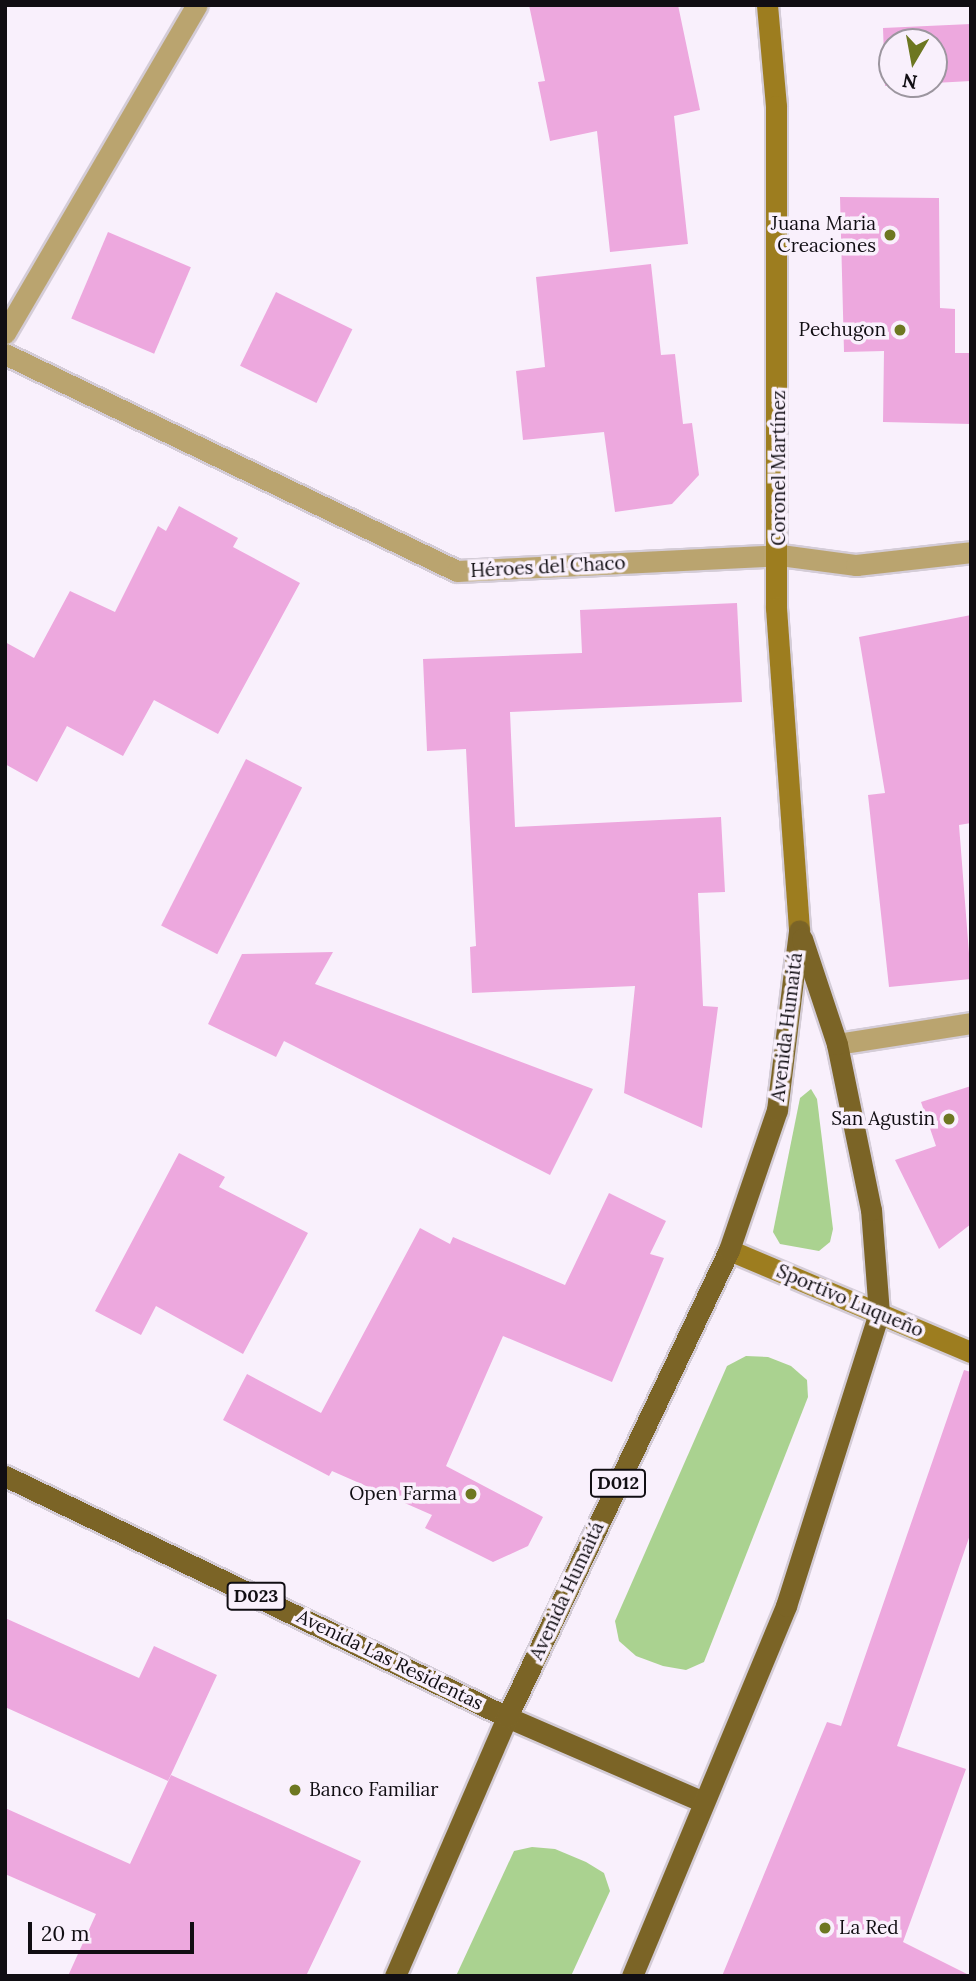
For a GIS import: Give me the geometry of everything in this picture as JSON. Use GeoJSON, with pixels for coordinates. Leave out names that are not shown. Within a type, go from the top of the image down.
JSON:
{"type":"FeatureCollection","features":[{"type":"Feature","properties":{"kind":"main road","name":"Coronel Martínez"},"geometry":{"type":"LineString","coordinates":[[767,5],[776,106],[780,555],[776,608],[799,930]]}},
{"type":"Feature","properties":{"kind":"main road","name":"Avenida Humaitá"},"geometry":{"type":"LineString","coordinates":[[632,1976],[786,1606],[879,1313],[871,1210],[837,1044],[799,930]]}},
{"type":"Feature","properties":{"kind":"main road","name":"Avenida Humaitá"},"geometry":{"type":"LineString","coordinates":[[395,1976],[508,1717],[729,1250],[777,1110],[799,930]]}},
{"type":"Feature","properties":{"kind":"main road","name":"Sportivo Luqueño"},"geometry":{"type":"LineString","coordinates":[[729,1250],[971,1352]]}},
{"type":"Feature","properties":{"kind":"main road","name":"Avenida Las Residentas"},"geometry":{"type":"LineString","coordinates":[[5,1476],[508,1717],[703,1802]]}},
{"type":"Feature","properties":{"kind":"street"},"geometry":{"type":"LineString","coordinates":[[5,333],[197,5]]}},
{"type":"Feature","properties":{"kind":"street","name":"Héroes del Chaco"},"geometry":{"type":"LineString","coordinates":[[5,354],[457,571],[780,555],[856,565],[971,552]]}},
{"type":"Feature","properties":{"kind":"street"},"geometry":{"type":"LineString","coordinates":[[837,1044],[971,1023]]}},
{"type":"Feature","properties":{"kind":"green space"},"geometry":{"type":"Polygon","coordinates":[[[811,1089],[817,1099],[833,1229],[830,1242],[819,1251],[780,1244],[773,1232],[800,1098],[811,1089]]]}},
{"type":"Feature","properties":{"kind":"green space"},"geometry":{"type":"Polygon","coordinates":[[[746,1356],[768,1357],[791,1366],[807,1380],[808,1397],[704,1662],[686,1670],[663,1666],[636,1656],[619,1641],[615,1621],[727,1366],[746,1356]]]}},
{"type":"Feature","properties":{"kind":"green space"},"geometry":{"type":"Polygon","coordinates":[[[532,1847],[555,1849],[586,1862],[604,1873],[610,1891],[571,1976],[456,1976],[514,1851],[532,1847]]]}},
{"type":"Feature","properties":{"kind":"building"},"geometry":{"type":"Polygon","coordinates":[[[529,5],[678,5],[700,110],[674,116],[688,244],[610,252],[597,131],[550,141],[538,82],[545,81],[529,5]]]}},
{"type":"Feature","properties":{"kind":"building"},"geometry":{"type":"Polygon","coordinates":[[[971,24],[971,81],[948,82],[948,28],[883,28],[971,24]]]}},
{"type":"Feature","properties":{"kind":"building"},"geometry":{"type":"Polygon","coordinates":[[[840,197],[939,198],[940,308],[955,309],[955,353],[971,353],[971,424],[883,422],[884,351],[844,352],[840,197]]]}},
{"type":"Feature","properties":{"kind":"building"},"geometry":{"type":"Polygon","coordinates":[[[108,232],[191,267],[154,354],[71,319],[108,232]]]}},
{"type":"Feature","properties":{"kind":"building"},"geometry":{"type":"Polygon","coordinates":[[[651,264],[661,355],[675,354],[683,424],[692,423],[699,475],[672,504],[615,512],[604,432],[523,440],[516,371],[545,367],[536,277],[651,264]]]}},
{"type":"Feature","properties":{"kind":"building"},"geometry":{"type":"Polygon","coordinates":[[[276,292],[352,329],[316,403],[240,366],[276,292]]]}},
{"type":"Feature","properties":{"kind":"building"},"geometry":{"type":"Polygon","coordinates":[[[179,506],[238,538],[233,547],[300,583],[218,734],[154,700],[123,756],[67,726],[37,782],[5,764],[5,642],[34,658],[70,591],[115,612],[158,526],[166,531],[179,506]]]}},
{"type":"Feature","properties":{"kind":"building"},"geometry":{"type":"Polygon","coordinates":[[[737,603],[742,702],[510,712],[515,827],[721,817],[725,892],[698,893],[703,1006],[718,1007],[702,1128],[624,1093],[635,986],[472,993],[470,947],[476,946],[466,749],[427,751],[423,659],[582,653],[580,610],[737,603]]]}},
{"type":"Feature","properties":{"kind":"building"},"geometry":{"type":"Polygon","coordinates":[[[971,615],[971,823],[959,825],[971,979],[889,987],[868,795],[885,793],[859,637],[971,615]]]}},
{"type":"Feature","properties":{"kind":"building"},"geometry":{"type":"Polygon","coordinates":[[[246,759],[302,788],[217,954],[161,926],[246,759]]]}},
{"type":"Feature","properties":{"kind":"building"},"geometry":{"type":"Polygon","coordinates":[[[333,952],[315,984],[593,1089],[550,1175],[284,1041],[276,1057],[208,1024],[242,954],[333,952]]]}},
{"type":"Feature","properties":{"kind":"building"},"geometry":{"type":"Polygon","coordinates":[[[971,1086],[971,1224],[939,1249],[895,1160],[936,1146],[921,1102],[971,1086]]]}},
{"type":"Feature","properties":{"kind":"building"},"geometry":{"type":"Polygon","coordinates":[[[179,1153],[225,1177],[219,1187],[308,1233],[243,1354],[156,1306],[141,1335],[95,1311],[179,1153]]]}},
{"type":"Feature","properties":{"kind":"building"},"geometry":{"type":"Polygon","coordinates":[[[609,1193],[666,1221],[650,1254],[664,1258],[612,1382],[503,1336],[446,1466],[543,1517],[528,1546],[493,1562],[425,1528],[432,1515],[332,1471],[329,1476],[223,1420],[247,1374],[321,1413],[420,1228],[450,1244],[453,1237],[565,1285],[609,1193]]]}},
{"type":"Feature","properties":{"kind":"building"},"geometry":{"type":"Polygon","coordinates":[[[964,1370],[971,1372],[971,1532],[897,1746],[966,1769],[903,1942],[971,1976],[722,1976],[827,1722],[841,1726],[964,1370]]]}},
{"type":"Feature","properties":{"kind":"building"},"geometry":{"type":"Polygon","coordinates":[[[5,1618],[139,1678],[154,1646],[217,1675],[168,1781],[5,1707],[5,1618]]]}},
{"type":"Feature","properties":{"kind":"building"},"geometry":{"type":"Polygon","coordinates":[[[171,1775],[361,1861],[306,1976],[68,1976],[96,1914],[5,1874],[5,1808],[130,1864],[171,1775]]]}},
{"type":"Feature","properties":{"kind":"place","name":"Juana Maria Creaciones"},"geometry":{"type":"Point","coordinates":[890,235]}},
{"type":"Feature","properties":{"kind":"place","name":"Pechugon"},"geometry":{"type":"Point","coordinates":[900,330]}},
{"type":"Feature","properties":{"kind":"place","name":"San Agustin"},"geometry":{"type":"Point","coordinates":[949,1119]}},
{"type":"Feature","properties":{"kind":"place","name":"Open Farma"},"geometry":{"type":"Point","coordinates":[471,1494]}},
{"type":"Feature","properties":{"kind":"place","name":"Banco Familiar"},"geometry":{"type":"Point","coordinates":[295,1790]}},
{"type":"Feature","properties":{"kind":"place","name":"La Red"},"geometry":{"type":"Point","coordinates":[825,1928]}}]}
